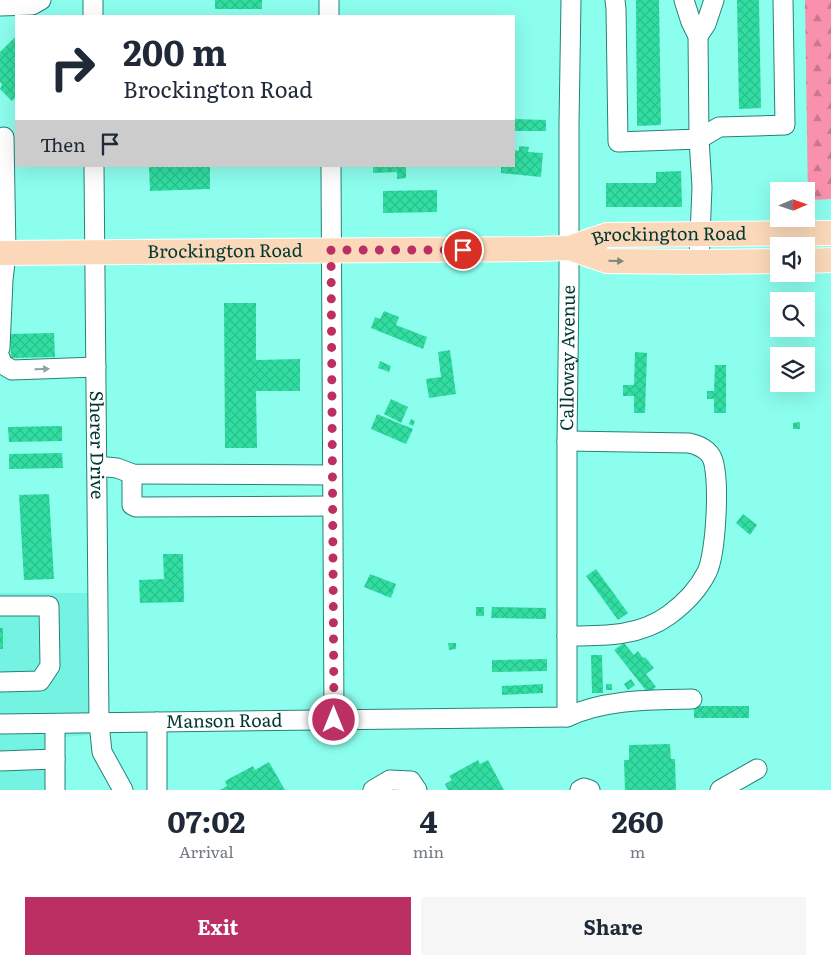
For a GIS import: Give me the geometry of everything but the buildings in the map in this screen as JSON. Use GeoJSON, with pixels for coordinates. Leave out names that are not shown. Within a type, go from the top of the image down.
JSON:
{"type":"FeatureCollection","features":[{"type":"Feature","properties":{"kind":"main road","name":"Brockington Road"},"geometry":{"type":"LineString","coordinates":[[3,253],[569,248],[607,235],[831,233]]}},
{"type":"Feature","properties":{"kind":"main road","name":"Brockington Road"},"geometry":{"type":"LineString","coordinates":[[569,248],[606,261],[770,261]]}},
{"type":"Feature","properties":{"kind":"main road"},"geometry":{"type":"LineString","coordinates":[[815,261],[831,260]]}},
{"type":"Feature","properties":{"kind":"street"},"geometry":{"type":"LineString","coordinates":[[0,6],[32,5],[41,0]]}},
{"type":"Feature","properties":{"kind":"street"},"geometry":{"type":"LineString","coordinates":[[93,0],[93,15]]}},
{"type":"Feature","properties":{"kind":"street"},"geometry":{"type":"LineString","coordinates":[[329,0],[330,15]]}},
{"type":"Feature","properties":{"kind":"street","name":"Calloway Avenue"},"geometry":{"type":"LineString","coordinates":[[567,717],[568,125],[571,0]]}},
{"type":"Feature","properties":{"kind":"street"},"geometry":{"type":"LineString","coordinates":[[615,0],[618,142],[699,139],[719,127],[785,125],[783,0]]}},
{"type":"Feature","properties":{"kind":"street"},"geometry":{"type":"LineString","coordinates":[[684,0],[698,36],[699,139],[702,187],[699,262]]}},
{"type":"Feature","properties":{"kind":"street"},"geometry":{"type":"LineString","coordinates":[[698,36],[706,24],[714,0]]}},
{"type":"Feature","properties":{"kind":"street"},"geometry":{"type":"LineString","coordinates":[[0,348],[7,136]]}},
{"type":"Feature","properties":{"kind":"street","name":"Sherer Drive"},"geometry":{"type":"LineString","coordinates":[[94,167],[99,723],[102,752],[123,790]]}},
{"type":"Feature","properties":{"kind":"street"},"geometry":{"type":"LineString","coordinates":[[330,167],[334,720]]}},
{"type":"Feature","properties":{"kind":"street"},"geometry":{"type":"LineString","coordinates":[[0,357],[2,364],[12,370],[96,367]]}},
{"type":"Feature","properties":{"kind":"street"},"geometry":{"type":"LineString","coordinates":[[567,441],[689,443],[701,446],[707,451],[712,457],[716,469],[715,538],[712,558],[701,583],[686,601],[668,616],[633,632],[610,636],[567,636]]}},
{"type":"Feature","properties":{"kind":"street"},"geometry":{"type":"LineString","coordinates":[[97,466],[117,468],[132,474],[332,475]]}},
{"type":"Feature","properties":{"kind":"street"},"geometry":{"type":"LineString","coordinates":[[132,474],[132,505],[136,507],[332,506]]}},
{"type":"Feature","properties":{"kind":"street"},"geometry":{"type":"LineString","coordinates":[[0,606],[50,606],[50,666],[40,681],[0,682]]}},
{"type":"Feature","properties":{"kind":"street","name":"Manson Road"},"geometry":{"type":"LineString","coordinates":[[0,724],[567,717],[578,711],[611,704],[647,700],[692,699]]}},
{"type":"Feature","properties":{"kind":"street"},"geometry":{"type":"LineString","coordinates":[[152,789],[157,722]]}},
{"type":"Feature","properties":{"kind":"street"},"geometry":{"type":"LineString","coordinates":[[55,724],[55,790]]}},
{"type":"Feature","properties":{"kind":"street"},"geometry":{"type":"LineString","coordinates":[[0,760],[55,759]]}},
{"type":"Feature","properties":{"kind":"street"},"geometry":{"type":"LineString","coordinates":[[720,790],[757,769]]}},
{"type":"Feature","properties":{"kind":"street"},"geometry":{"type":"LineString","coordinates":[[373,790],[390,780],[411,781],[416,790]]}},
{"type":"Feature","properties":{"kind":"street"},"geometry":{"type":"LineString","coordinates":[[580,790],[584,788],[590,790]]}},
{"type":"Feature","properties":{"kind":"shaded area"},"geometry":{"type":"Polygon","coordinates":[[[0,593],[98,593],[99,723],[88,735],[65,737],[66,790],[0,790],[0,593]]]}},
{"type":"Feature","properties":{"kind":"green space"},"geometry":{"type":"Polygon","coordinates":[[[805,0],[831,0],[831,199],[815,200],[815,182],[808,182],[805,0]]]}},
{"type":"Feature","properties":{"kind":"route"},"geometry":{"type":"LineString","coordinates":[[334,720],[331,250],[463,250]]}}]}
